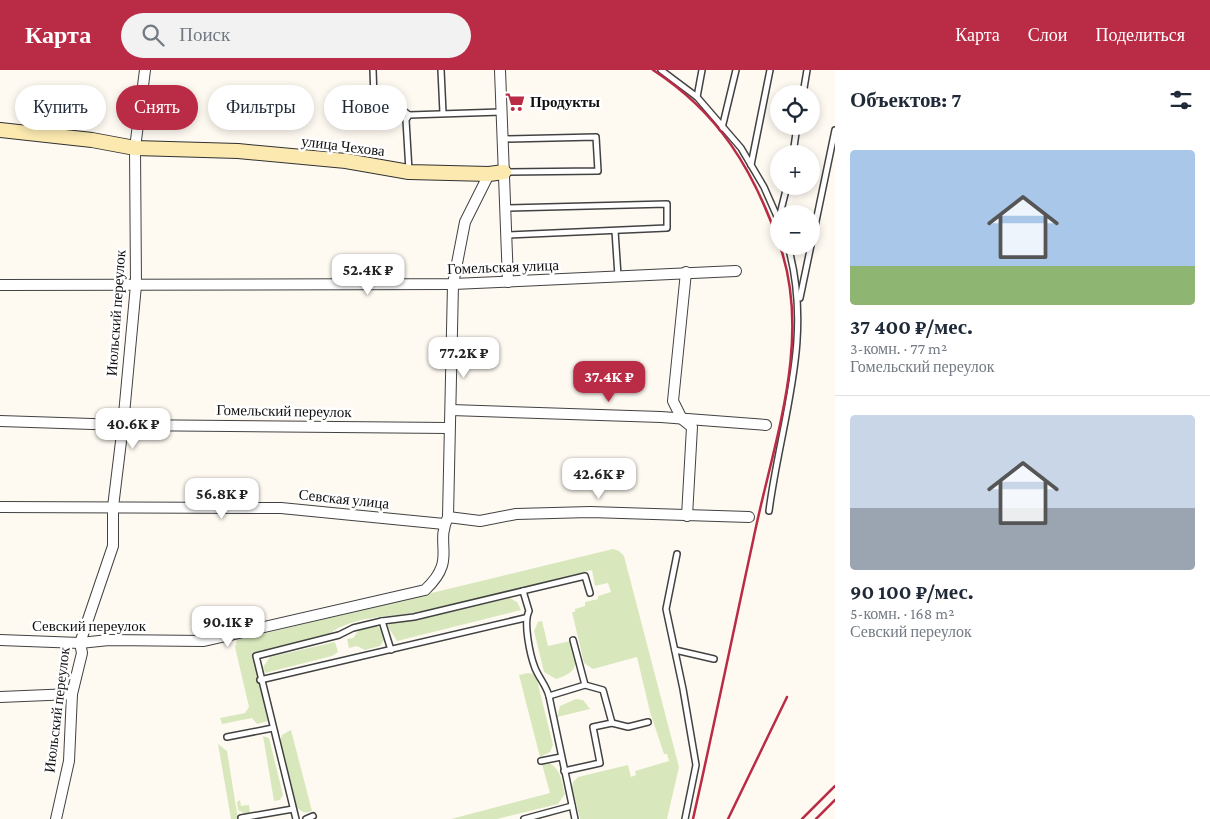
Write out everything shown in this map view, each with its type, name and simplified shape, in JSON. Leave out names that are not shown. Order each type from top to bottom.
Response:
[{"type":"street","name":"Июльский переулок","points":[[56,819],[69,761],[72,694],[82,653],[80,643],[113,546],[113,507],[136,285],[135,148],[145,70]]},
{"type":"street","points":[[500,70],[508,282]]},
{"type":"street","name":"улица Чехова","points":[[0,130],[92,140],[135,148],[238,151],[336,160],[409,172],[490,174],[504,172]]},
{"type":"street","points":[[446,520],[448,428],[451,410],[453,284],[465,222],[490,174]]},
{"type":"street","name":"Гомельская улица","points":[[0,285],[453,284],[736,271]]},
{"type":"street","points":[[661,417],[673,401],[686,272]]},
{"type":"street","points":[[673,401],[682,419],[692,427],[687,516]]},
{"type":"street","points":[[451,410],[661,417],[766,425]]},
{"type":"street","name":"Гомельский переулок","points":[[0,421],[123,425],[448,428]]},
{"type":"street","name":"Севская улица","points":[[0,507],[281,508],[480,521],[516,514],[590,512],[749,517]]},
{"type":"street","name":"Севский переулок","points":[[0,640],[80,643],[109,640],[204,641],[425,590],[437,578],[444,561],[446,520]]},
{"type":"street","points":[[0,697],[72,694]]},
{"type":"lane","points":[[373,70],[374,98],[388,98],[409,115],[502,112]]},
{"type":"lane","points":[[441,70],[443,113]]},
{"type":"lane","points":[[661,70],[697,97],[741,148],[772,205]]},
{"type":"lane","points":[[697,97],[702,70]]},
{"type":"lane","points":[[722,128],[736,70]]},
{"type":"lane","points":[[751,165],[770,70]]},
{"type":"lane","points":[[804,85],[807,70]]},
{"type":"lane","points":[[409,115],[406,120],[409,172]]},
{"type":"lane","points":[[769,511],[774,472],[796,362],[799,304],[835,130]]},
{"type":"lane","points":[[502,139],[596,137],[598,171],[504,172]]},
{"type":"lane","points":[[505,208],[667,204],[667,228],[506,235]]},
{"type":"lane","points":[[615,231],[618,276]]},
{"type":"lane","points":[[790,255],[799,304]]},
{"type":"lane","points":[[677,554],[666,609],[696,765],[685,819]]},
{"type":"lane","points":[[296,819],[260,680],[256,656],[339,635],[353,628],[382,621],[414,617],[586,576],[590,593]]},
{"type":"lane","points":[[523,591],[529,610],[525,618],[535,669],[546,684],[575,819]]},
{"type":"lane","points":[[260,680],[525,618]]},
{"type":"lane","points":[[382,621],[391,650]]},
{"type":"lane","points":[[574,640],[585,686]]},
{"type":"lane","points":[[674,650],[714,659]]},
{"type":"lane","points":[[549,696],[585,686],[603,690],[612,723]]},
{"type":"lane","points":[[564,771],[600,762],[592,727],[612,723],[628,727],[648,722]]},
{"type":"lane","points":[[227,736],[273,728]]},
{"type":"lane","points":[[541,761],[561,757]]},
{"type":"lane","points":[[524,819],[572,806]]},
{"type":"lane","points":[[241,818],[293,809]]},
{"type":"lane","points":[[306,819],[313,816]]},
{"type":"green space","points":[[613,549],[619,551],[624,556],[679,767],[667,819],[580,819],[572,787],[573,782],[578,777],[628,765],[631,777],[636,775],[635,771],[669,761],[667,754],[664,754],[650,712],[637,657],[593,669],[584,663],[572,612],[585,606],[585,602],[598,599],[598,596],[611,592],[608,583],[595,586],[592,570],[439,607],[406,614],[360,620],[329,634],[252,653],[268,721],[257,724],[252,718],[222,724],[220,718],[245,713],[249,707],[235,647],[237,640]]},
{"type":"green space","points":[[510,598],[517,602],[521,610],[397,641],[388,627],[389,624],[416,620]]},
{"type":"green space","points":[[542,621],[548,646],[570,641],[574,655],[575,665],[570,673],[556,679],[544,672],[534,631],[538,622]]},
{"type":"green space","points":[[375,625],[381,629],[384,640],[380,646],[365,650],[357,646],[349,648],[347,639],[353,638],[359,630]]},
{"type":"green space","points":[[335,642],[338,652],[332,656],[265,673],[263,667],[270,657]]},
{"type":"green space","points":[[533,674],[537,680],[553,745],[550,752],[540,757],[519,675]]},
{"type":"green space","points":[[576,699],[583,700],[590,709],[557,717],[560,706]]},
{"type":"green space","points":[[291,730],[312,811],[310,812],[303,812],[296,806],[280,742],[282,735]]},
{"type":"green space","points":[[263,736],[269,738],[283,795],[280,800],[274,801]]},
{"type":"green space","points":[[218,744],[227,751],[238,819],[231,819]]},
{"type":"green space","points":[[549,763],[559,772],[562,780],[565,794],[558,804],[497,819],[451,819],[550,793],[542,764]]},
{"type":"green space","points":[[240,800],[241,806],[249,805],[250,813],[246,814],[238,810],[237,802]]},
{"type":"railway","points":[[653,70],[697,105],[715,124],[745,167],[770,219]]},
{"type":"railway","points":[[693,819],[786,394],[791,356],[792,319],[789,282],[782,255]]},
{"type":"railway","points":[[728,819],[787,697]]},
{"type":"railway","points":[[802,819],[835,786]]},
{"type":"railway","points":[[816,819],[835,800]]},
{"type":"place","name":"Продукты","points":[[515,102]]}]
